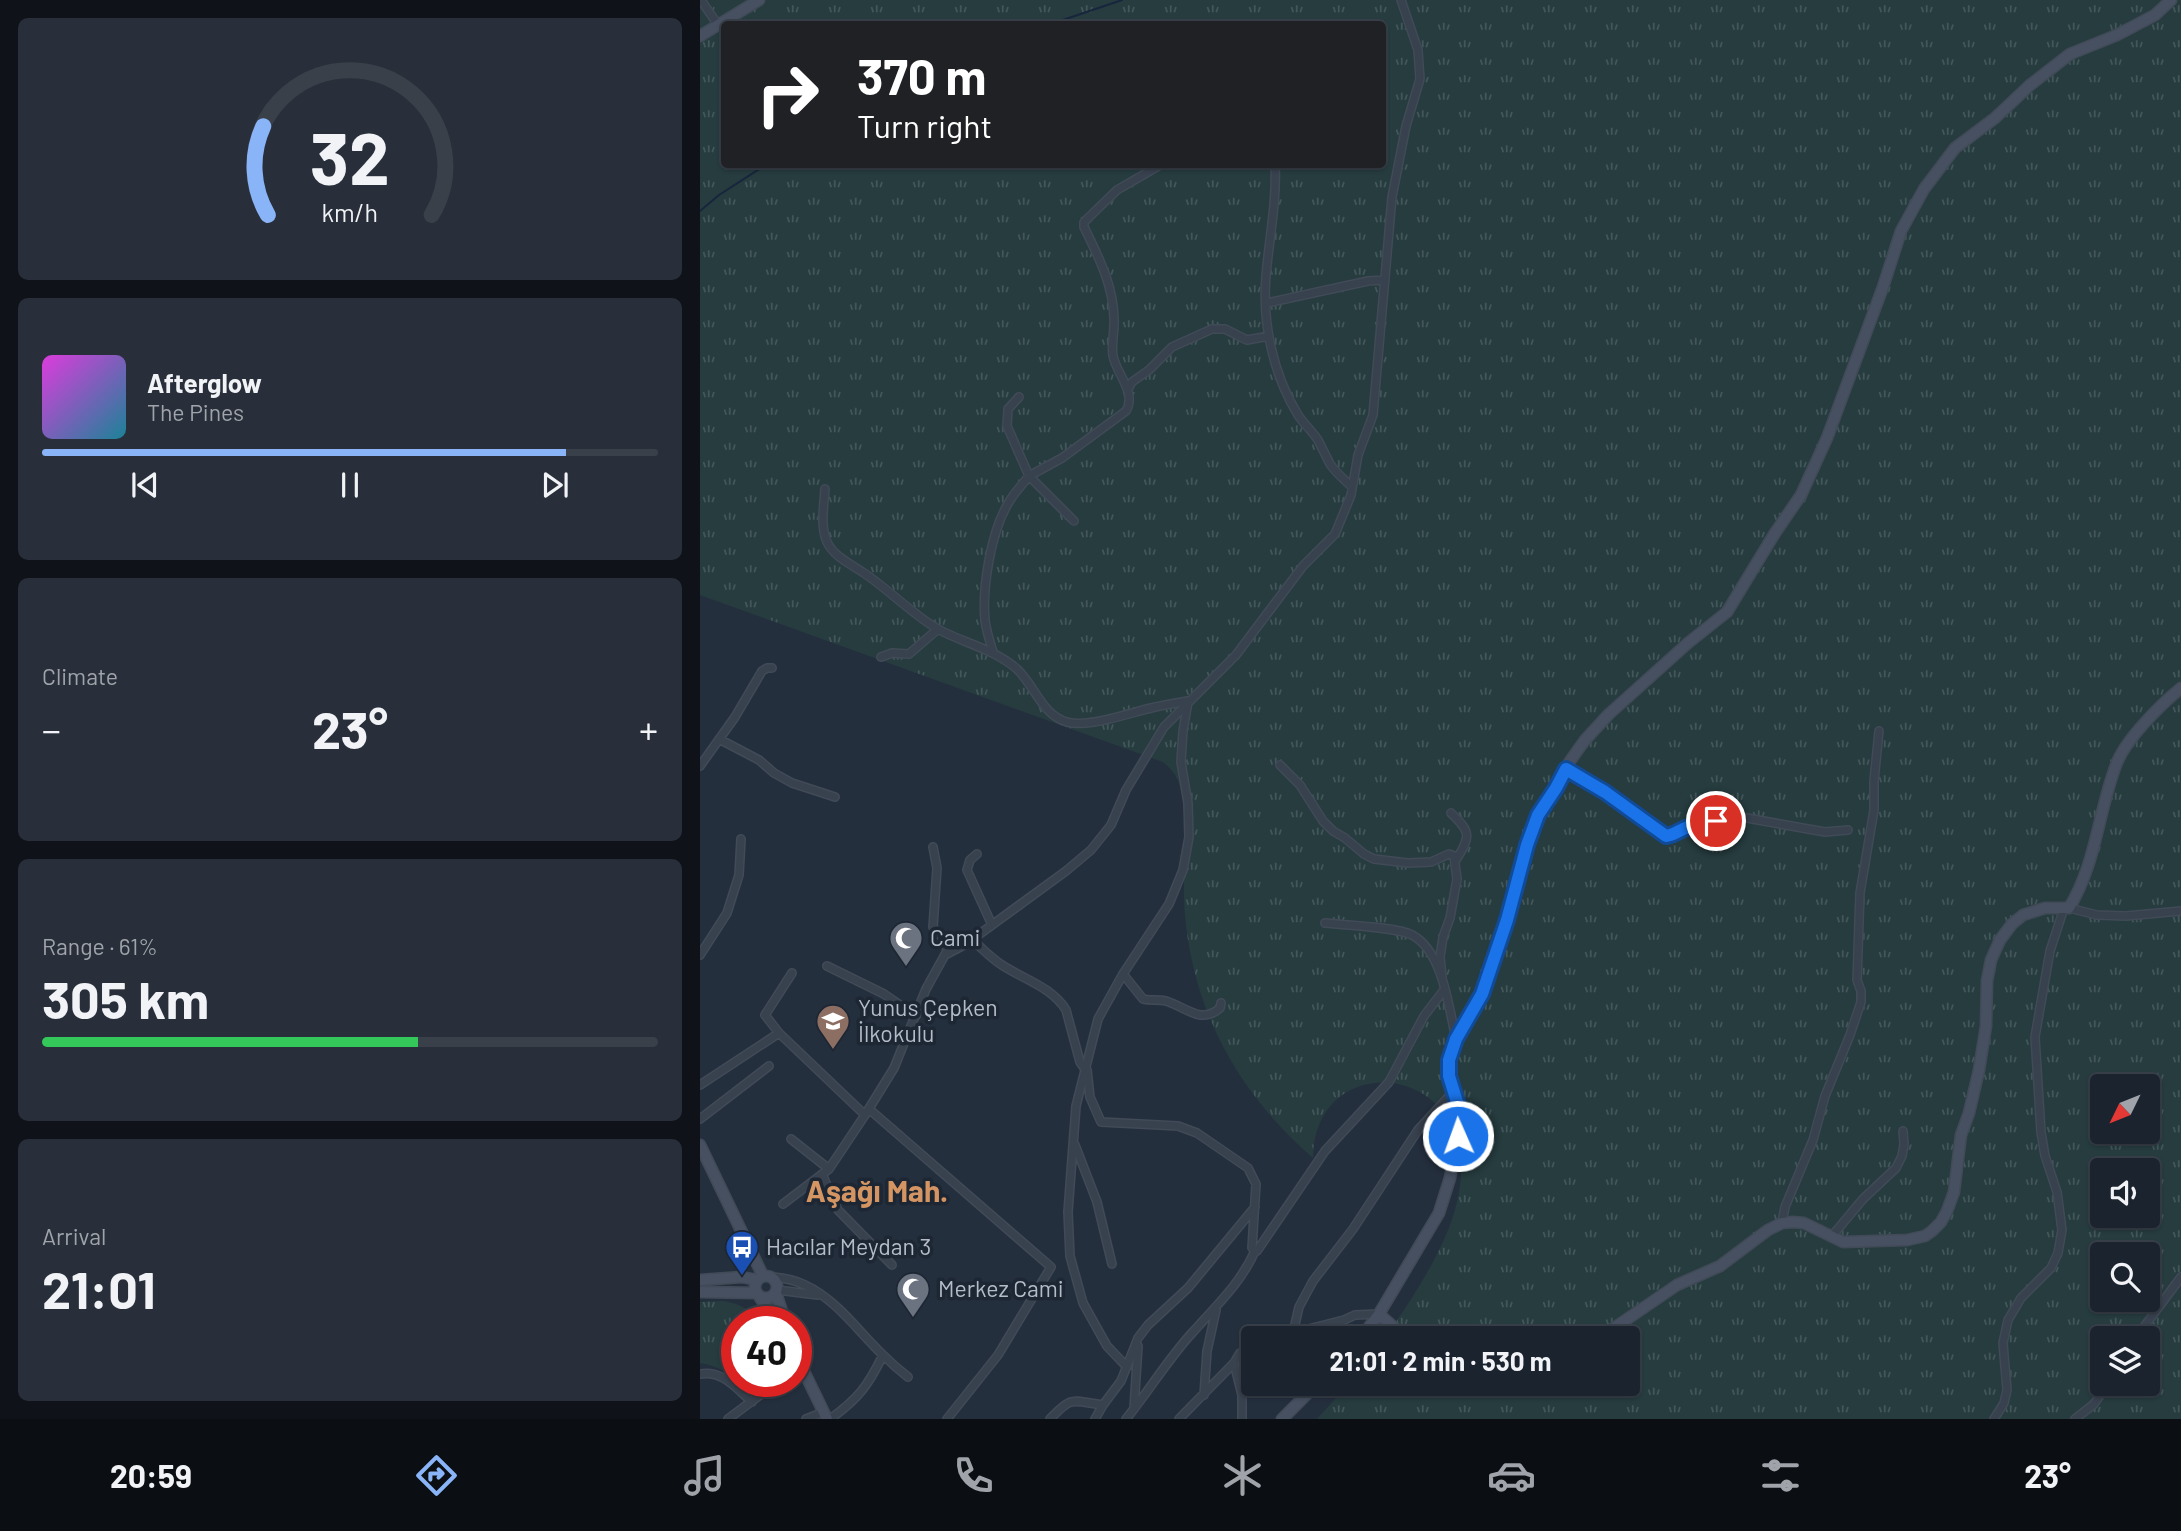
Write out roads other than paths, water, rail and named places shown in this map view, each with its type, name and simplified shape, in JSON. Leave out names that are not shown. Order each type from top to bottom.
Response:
[{"type":"street","points":[[701,0],[718,25]]},
{"type":"street","points":[[725,21],[760,0]]},
{"type":"street","points":[[783,1204],[829,1169],[867,1112],[894,1068],[926,989],[946,955],[992,925],[1091,850],[1111,825],[1126,790],[1164,727],[1236,654],[1304,566],[1335,534],[1373,415],[1392,197],[1406,125],[1420,79],[1418,50],[1401,0]]},
{"type":"street","points":[[1370,1326],[1439,1213],[1450,1178],[1461,1115],[1449,1076],[1449,1060],[1456,1039],[1482,994],[1538,815],[1585,740],[1609,714],[1727,612],[1801,495],[1826,438],[1883,287],[1901,231],[1924,189],[1955,148],[2070,54],[2117,35],[2155,15],[2171,0]]},
{"type":"street","points":[[700,36],[721,23]]},
{"type":"street","points":[[993,652],[985,620],[986,585],[998,527],[1008,503],[1029,476],[1062,458],[1126,411],[1129,405],[1128,389],[1115,365],[1112,352],[1113,300],[1107,276],[1083,222],[1117,190],[1155,168]]},
{"type":"street","points":[[1275,168],[1273,225],[1266,278],[1269,337],[1283,387],[1332,467],[1352,487]]},
{"type":"street","points":[[1267,303],[1368,281],[1385,280]]},
{"type":"street","points":[[1128,389],[1132,382],[1172,348],[1212,330],[1225,329],[1247,340],[1269,337]]},
{"type":"street","points":[[1019,397],[1009,409],[1007,426],[1029,476],[1074,521]]},
{"type":"street","points":[[825,489],[823,514],[826,540],[832,550],[938,629],[993,652],[1017,670],[1051,715],[1069,723],[1087,722],[1189,701]]},
{"type":"street","points":[[881,657],[892,653],[909,654],[938,629]]},
{"type":"street","points":[[700,766],[735,717],[762,671],[772,668]]},
{"type":"street","points":[[1994,1419],[2004,1404],[2007,1390],[2003,1343],[2008,1320],[2021,1298],[2050,1268],[2058,1253],[2062,1230],[2057,1192],[2045,1156],[2041,1132],[2035,1037],[2050,951],[2067,908],[2081,889],[2116,765],[2129,741],[2181,688]]},
{"type":"street","points":[[1127,1367],[1107,1346],[1083,1303],[1070,1256],[1068,1212],[1076,1106],[1098,1019],[1123,974],[1169,904],[1183,870],[1189,837],[1188,803],[1181,762],[1189,701]]},
{"type":"street","points":[[1782,1223],[1785,1207],[1813,1140],[1825,1096],[1861,1002],[1857,980],[1860,892],[1874,810],[1875,750],[1879,731]]},
{"type":"street","points":[[719,740],[759,760],[792,783],[835,797]]},
{"type":"street","points":[[1280,765],[1300,785],[1323,821],[1374,859],[1408,863],[1431,862],[1451,854],[1456,860]]},
{"type":"street","points":[[1566,769],[1605,792],[1666,836],[1690,827],[1708,826],[1720,818],[1730,816],[1825,832],[1849,830]]},
{"type":"street","points":[[1441,977],[1443,937],[1455,898],[1456,860],[1464,847],[1467,832],[1451,813]]},
{"type":"street","points":[[700,955],[727,913],[739,875],[741,839]]},
{"type":"street","points":[[933,847],[937,868],[933,927],[945,942],[946,955]]},
{"type":"street","points":[[977,854],[970,860],[967,870],[992,925]]},
{"type":"street","points":[[1617,1326],[1677,1285],[1720,1266],[1782,1223],[1804,1223],[1843,1242],[1908,1240],[1925,1236],[1941,1222],[1954,1192],[1961,1135],[1979,1070],[1986,1026],[1987,981],[2000,940],[2012,924],[2023,915],[2045,908],[2067,908],[2098,915],[2126,916],[2181,911]]},
{"type":"street","points":[[1325,923],[1411,934],[1418,939],[1435,961],[1456,1039]]},
{"type":"street","points":[[972,939],[1002,966],[1054,995],[1062,1003],[1080,1062],[1086,1068],[1090,1097],[1101,1122],[1178,1126],[1197,1133],[1248,1168],[1256,1184],[1252,1248],[1255,1251]]},
{"type":"street","points":[[828,966],[884,994],[916,1016]]},
{"type":"street","points":[[793,973],[765,1015],[779,1033],[867,1112],[1051,1268],[998,1356],[947,1419]]},
{"type":"street","points":[[1123,974],[1143,999],[1165,1001],[1198,1016],[1213,1014],[1220,1009],[1221,1003]]},
{"type":"street","points":[[1125,1419],[1249,1265],[1255,1251],[1259,1250],[1325,1151],[1389,1082],[1424,1016],[1444,990]]},
{"type":"street","points":[[700,1085],[779,1033]]},
{"type":"street","points":[[700,1119],[769,1066]]},
{"type":"street","points":[[1294,1326],[1299,1307],[1313,1281],[1353,1229],[1418,1130],[1453,1092]]},
{"type":"street","points":[[1832,1236],[1863,1199],[1896,1168],[1905,1144],[1903,1131]]},
{"type":"street","points":[[791,1139],[829,1169]]},
{"type":"street","points":[[1074,1143],[1097,1202],[1112,1264]]},
{"type":"street","points":[[700,1145],[764,1278],[777,1283],[776,1292],[780,1306]]},
{"type":"street","points":[[822,1174],[838,1210],[892,1265]]},
{"type":"street","points":[[1095,1419],[1121,1381],[1138,1338],[1188,1287],[1255,1207]]},
{"type":"street","points":[[700,1280],[742,1277],[790,1279],[807,1285],[843,1312],[908,1377]]},
{"type":"street","points":[[764,1278],[755,1286],[765,1306]]},
{"type":"street","points":[[2145,1326],[2181,1278]]},
{"type":"street","points":[[700,1292],[770,1298],[776,1292],[821,1295]]},
{"type":"street","points":[[1204,1395],[1207,1352],[1216,1309]]},
{"type":"street","points":[[1324,1326],[1355,1315],[1379,1314],[1392,1326]]},
{"type":"street","points":[[1134,1409],[1138,1338]]},
{"type":"street","points":[[1179,1419],[1234,1363],[1240,1353]]},
{"type":"street","points":[[806,1419],[827,1417],[852,1404],[870,1381],[883,1354]]},
{"type":"street","points":[[1234,1363],[1241,1391]]},
{"type":"street","points":[[700,1374],[724,1377],[751,1402]]},
{"type":"street","points":[[812,1387],[827,1417]]},
{"type":"street","points":[[1242,1396],[1242,1419]]},
{"type":"street","points":[[1282,1419],[1305,1396]]},
{"type":"street","points":[[2075,1419],[2100,1396]]},
{"type":"street","points":[[728,1419],[758,1397]]},
{"type":"street","points":[[1050,1419],[1070,1401],[1103,1405]]},
{"type":"waterway","points":[[1060,21],[1122,0]]},
{"type":"waterway","points":[[700,211],[761,168]]},
{"type":"place","name":"Cami","points":[[906,968]]},
{"type":"place","name":"Yunus Çepken İlkokulu","points":[[833,1051]]},
{"type":"place","name":"Hacılar Meydan 3","points":[[742,1277]]},
{"type":"place","name":"Merkez Cami","points":[[913,1319]]},
{"type":"district","name":"Aşağı Mah.","points":[[877,1192]]}]
